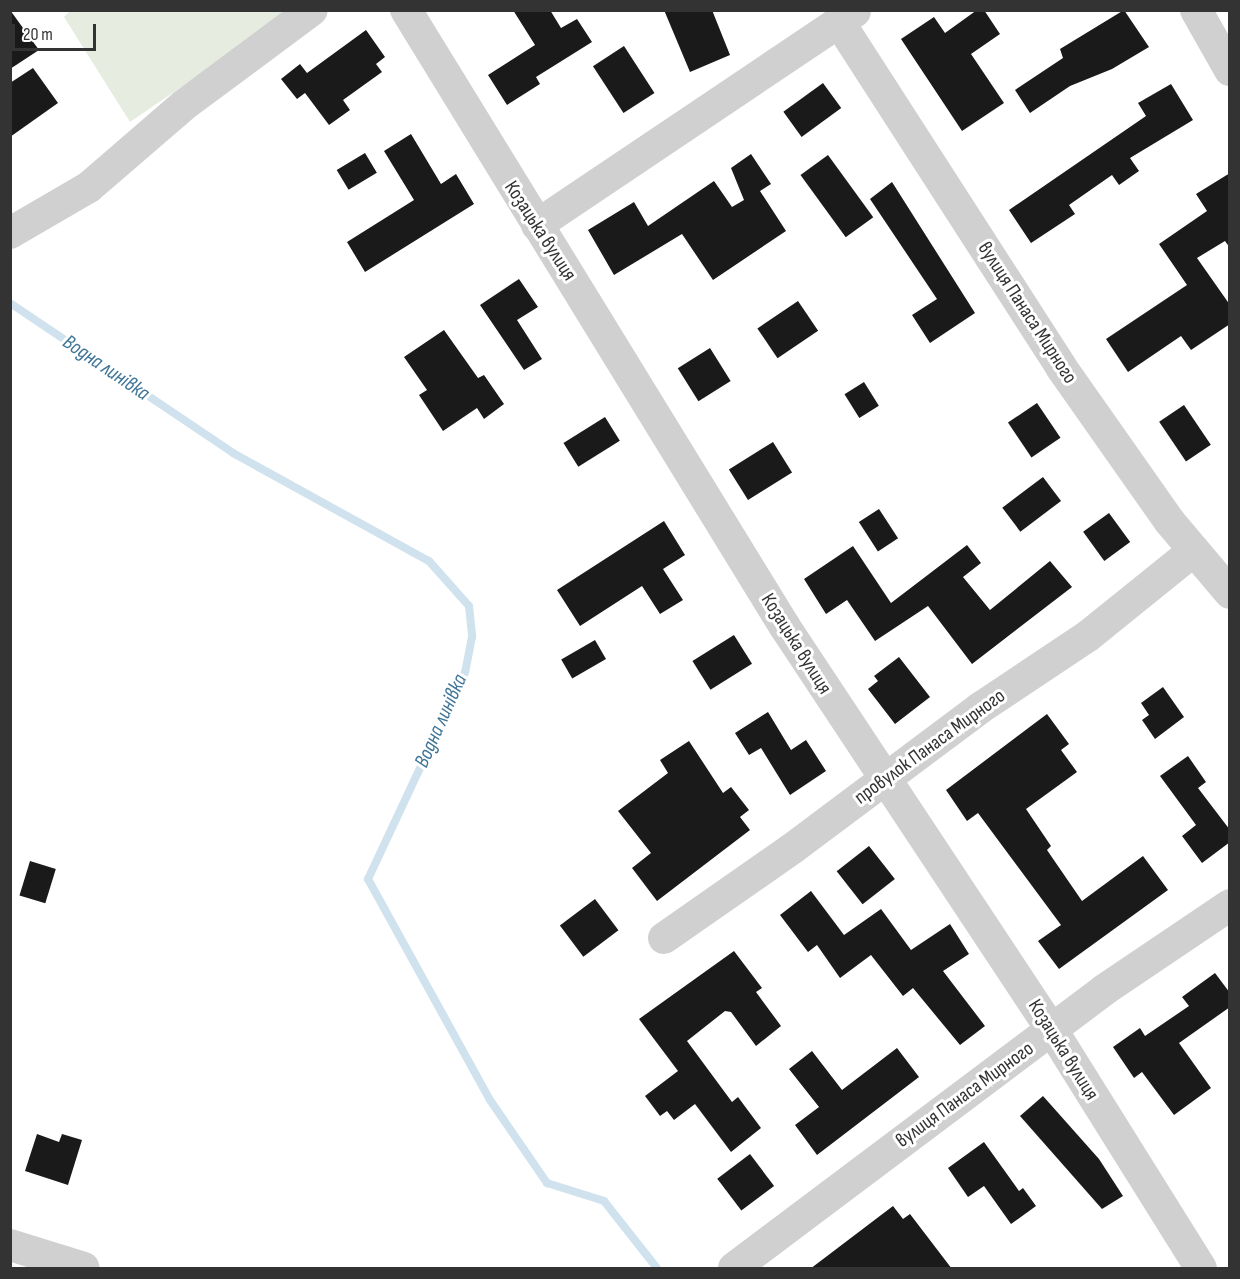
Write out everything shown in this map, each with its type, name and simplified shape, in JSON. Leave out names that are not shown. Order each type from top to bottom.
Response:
[{"type":"street","points":[[10,233],[74,198],[141,141],[312,10]]},
{"type":"street","name":"Козацька вулиця","points":[[406,10],[537,225],[884,779],[1052,1030],[1201,1269]]},
{"type":"street","points":[[1196,10],[1230,70]]},
{"type":"street","points":[[537,225],[848,16]]},
{"type":"street","name":"вулиця Панаса Мирного","points":[[848,16],[1061,367],[1192,552],[1230,593]]},
{"type":"street","name":"провулок Панаса Мирного","points":[[664,938],[884,779],[1088,636],[1192,552]]},
{"type":"street","name":"вулиця Панаса Мирного","points":[[734,1269],[1052,1030],[1230,905]]},
{"type":"street","points":[[10,1245],[41,1262],[84,1269]]},
{"type":"shaded area","points":[[71,10],[293,11],[130,122],[64,17]]},
{"type":"building","points":[[10,10],[39,50],[10,69]]},
{"type":"building","points":[[513,10],[550,10],[561,28],[577,19],[592,42],[536,77],[540,84],[507,105],[488,75],[535,45]]},
{"type":"building","points":[[664,10],[712,10],[730,55],[690,72]]},
{"type":"building","points":[[977,10],[984,10],[1000,34],[971,54],[1004,103],[962,131],[901,39],[934,17],[945,33]]},
{"type":"building","points":[[1124,10],[1149,47],[1112,69],[1070,86],[1030,113],[1015,90],[1063,58],[1060,49]]},
{"type":"building","points":[[366,30],[385,57],[376,64],[382,72],[343,100],[350,110],[329,125],[305,93],[297,99],[281,79],[300,64],[307,73]]},
{"type":"building","points":[[624,46],[654,93],[623,113],[593,66]]},
{"type":"building","points":[[33,68],[58,103],[10,137],[10,83]]},
{"type":"building","points":[[823,83],[841,108],[802,137],[783,112]]},
{"type":"building","points":[[1171,84],[1193,120],[1130,158],[1139,171],[1119,185],[1112,175],[1069,205],[1075,214],[1031,243],[1009,210],[1146,116],[1138,103]]},
{"type":"building","points":[[411,134],[441,184],[456,174],[474,204],[365,272],[347,242],[414,200],[384,151]]},
{"type":"building","points":[[365,153],[377,173],[349,190],[337,170]]},
{"type":"building","points":[[751,154],[771,184],[760,191],[786,231],[713,280],[682,234],[614,275],[588,230],[634,202],[648,226],[714,181],[732,207],[744,200],[731,168]]},
{"type":"building","points":[[828,155],[873,217],[846,237],[800,175]]},
{"type":"building","points":[[1230,173],[1230,248],[1225,241],[1197,258],[1230,305],[1230,324],[1191,350],[1181,336],[1128,372],[1106,339],[1187,285],[1159,244],[1207,211],[1196,194]]},
{"type":"building","points":[[892,182],[975,313],[930,343],[912,315],[937,299],[870,199]]},
{"type":"building","points":[[519,279],[538,307],[517,320],[542,359],[524,370],[480,305]]},
{"type":"building","points":[[798,301],[818,331],[778,358],[757,328]]},
{"type":"building","points":[[444,330],[478,378],[484,375],[504,404],[484,419],[477,408],[443,431],[419,395],[427,390],[404,357]]},
{"type":"building","points":[[710,348],[731,381],[698,401],[678,368]]},
{"type":"building","points":[[864,382],[879,406],[859,418],[844,394]]},
{"type":"building","points":[[1037,403],[1060,438],[1031,457],[1008,423]]},
{"type":"building","points":[[1184,405],[1211,445],[1186,462],[1159,422]]},
{"type":"building","points":[[605,417],[620,441],[578,467],[563,443]]},
{"type":"building","points":[[773,442],[792,473],[748,500],[729,470]]},
{"type":"building","points":[[1043,477],[1061,501],[1020,532],[1002,508]]},
{"type":"building","points":[[879,509],[898,538],[878,551],[859,522]]},
{"type":"building","points":[[1109,513],[1130,542],[1104,561],[1083,532]]},
{"type":"building","points":[[664,521],[685,555],[663,569],[683,600],[660,614],[642,586],[580,626],[557,590]]},
{"type":"building","points":[[967,545],[981,563],[963,577],[990,610],[1050,561],[1072,587],[972,664],[928,606],[875,641],[847,600],[826,614],[804,579],[853,546],[891,603]]},
{"type":"building","points":[[734,635],[752,664],[710,690],[692,661]]},
{"type":"building","points":[[595,640],[606,659],[572,679],[561,660]]},
{"type":"building","points":[[899,657],[930,697],[895,724],[868,689],[878,681],[874,676]]},
{"type":"building","points":[[1163,687],[1184,717],[1155,739],[1142,720],[1149,715],[1141,703]]},
{"type":"building","points":[[768,712],[791,750],[806,740],[826,771],[790,795],[761,748],[749,755],[735,733]]},
{"type":"building","points":[[1047,714],[1069,744],[1061,750],[1077,772],[1026,809],[1051,846],[1047,850],[1082,901],[1143,856],[1168,890],[1059,969],[1038,941],[1061,925],[978,813],[967,821],[946,790]]},
{"type":"building","points":[[689,741],[723,793],[731,787],[749,810],[740,817],[750,830],[657,901],[632,868],[651,853],[618,811],[668,773],[660,760]]},
{"type":"building","points":[[1188,756],[1206,782],[1198,788],[1230,830],[1230,842],[1202,863],[1182,836],[1196,825],[1160,776]]},
{"type":"building","points":[[869,846],[895,879],[863,904],[837,871]]},
{"type":"building","points":[[30,861],[56,869],[45,903],[19,895]]},
{"type":"building","points":[[811,891],[844,935],[881,909],[911,950],[950,924],[969,954],[943,971],[985,1026],[960,1045],[913,988],[903,996],[871,955],[840,978],[817,945],[808,952],[780,915]]},
{"type":"building","points":[[595,899],[618,930],[583,957],[560,925]]},
{"type":"building","points":[[734,951],[762,988],[756,992],[781,1026],[756,1046],[731,1012],[725,1011],[687,1041],[732,1102],[738,1097],[761,1128],[731,1152],[695,1104],[674,1120],[667,1111],[660,1116],[645,1096],[678,1071],[639,1019]]},
{"type":"building","points":[[1215,973],[1230,993],[1230,1007],[1179,1043],[1211,1088],[1174,1115],[1142,1072],[1134,1078],[1113,1047],[1140,1028],[1145,1036],[1189,1006],[1182,997]]},
{"type":"building","points":[[897,1048],[919,1077],[817,1155],[795,1125],[819,1107],[789,1069],[812,1051],[842,1090]]},
{"type":"building","points":[[1043,1096],[1099,1159],[1123,1196],[1102,1209],[1020,1116]]},
{"type":"building","points":[[37,1134],[59,1142],[62,1134],[82,1140],[68,1185],[25,1171]]},
{"type":"building","points":[[984,1142],[1019,1191],[1023,1188],[1036,1206],[1011,1224],[984,1186],[968,1197],[948,1168]]},
{"type":"building","points":[[750,1154],[774,1186],[741,1211],[717,1179]]},
{"type":"building","points":[[893,1206],[903,1219],[910,1214],[952,1269],[810,1269]]},
{"type":"waterway","name":"Водна линівка","points":[[10,303],[233,453],[429,561],[469,606],[472,637],[465,672],[368,879],[490,1100],[547,1183],[604,1201],[657,1268]]}]
